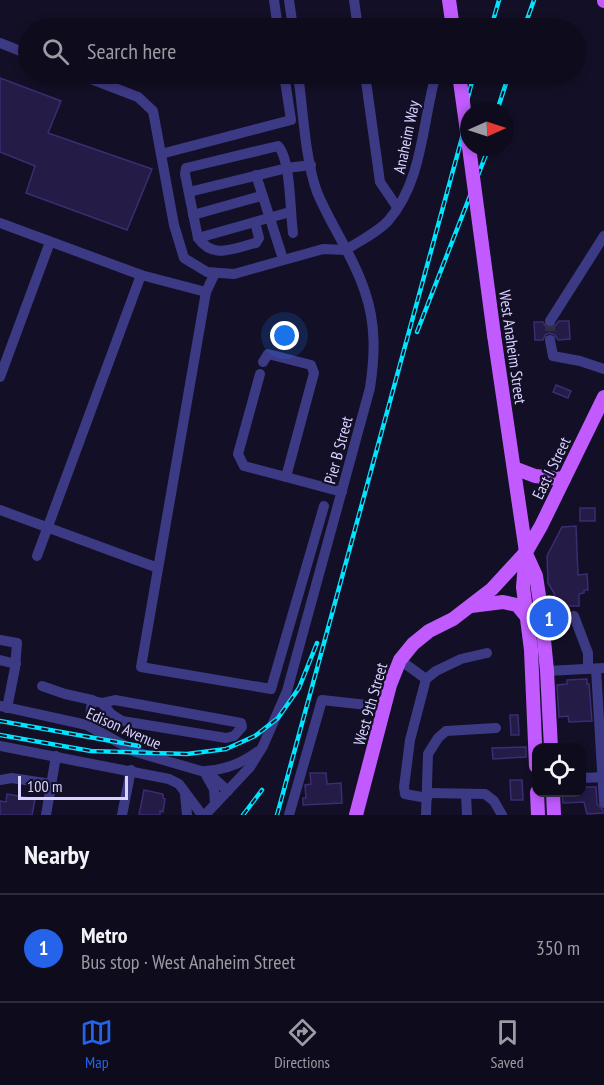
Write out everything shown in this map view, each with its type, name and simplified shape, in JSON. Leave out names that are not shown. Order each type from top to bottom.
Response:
[{"type":"main road","points":[[449,0],[452,18]]},
{"type":"main road","name":"West Anaheim Street","points":[[460,84],[463,102]]},
{"type":"main road","name":"West Anaheim Street","points":[[470,156],[526,552],[523,587],[531,661],[536,743]]},
{"type":"main road","name":"East I Street","points":[[526,552],[604,397]]},
{"type":"main road","points":[[514,468],[535,476],[564,479]]},
{"type":"main road","name":"West Anaheim Street","points":[[526,552],[536,576],[547,672],[551,743]]},
{"type":"main road","name":"West 9th Street","points":[[356,815],[390,685],[400,660],[413,644],[429,631],[453,619],[492,589],[526,552]]},
{"type":"main road","points":[[470,606],[503,602],[517,605],[527,617]]},
{"type":"main road","points":[[537,797],[538,815]]},
{"type":"main road","points":[[553,797],[554,815]]},
{"type":"street","points":[[274,0],[277,18]]},
{"type":"street","points":[[289,0],[291,18]]},
{"type":"street","points":[[354,0],[357,18]]},
{"type":"street","points":[[451,18],[456,0]]},
{"type":"street","points":[[0,43],[18,50]]},
{"type":"street","points":[[104,84],[138,97],[153,111],[174,225],[184,258],[207,272],[234,274],[323,249],[346,250]]},
{"type":"street","points":[[161,154],[291,120],[286,84]]},
{"type":"street","name":"Pier B Street","points":[[203,815],[250,766],[263,746],[287,691],[370,388],[375,354],[373,324],[365,291],[316,190],[299,84]]},
{"type":"street","points":[[365,84],[380,182],[397,207]]},
{"type":"street","name":"Anaheim Way","points":[[346,250],[387,221],[414,177],[434,84]]},
{"type":"street","points":[[255,222],[260,238],[256,243],[211,251],[204,247],[198,238],[193,215],[185,171],[188,167],[278,147],[282,151],[287,168],[293,233]]},
{"type":"street","points":[[189,192],[287,168],[311,165]]},
{"type":"street","points":[[256,176],[283,260]]},
{"type":"street","points":[[193,215],[261,196]]},
{"type":"street","points":[[198,238],[290,212]]},
{"type":"street","points":[[0,223],[141,275],[206,292]]},
{"type":"street","points":[[550,321],[604,236]]},
{"type":"street","points":[[0,377],[50,242]]},
{"type":"street","points":[[214,273],[206,292],[141,667],[271,689],[324,506]]},
{"type":"street","points":[[37,556],[141,275]]},
{"type":"street","points":[[550,340],[553,356],[580,361],[604,369]]},
{"type":"street","points":[[263,362],[268,354],[311,365],[314,373],[286,477]]},
{"type":"street","points":[[260,374],[238,454],[243,466],[342,492]]},
{"type":"street","points":[[0,510],[158,568]]},
{"type":"street","points":[[574,616],[596,669],[602,720],[604,803]]},
{"type":"street","points":[[0,640],[17,643],[16,664],[3,707]]},
{"type":"street","points":[[487,653],[460,659],[436,671],[426,679],[410,740],[404,787],[405,794],[427,796],[485,794],[494,801],[502,815]]},
{"type":"street","points":[[0,660],[16,664]]},
{"type":"street","points":[[400,660],[426,679]]},
{"type":"street","points":[[547,672],[596,669]]},
{"type":"street","points":[[42,686],[98,702],[122,721],[226,738],[234,736],[242,727],[241,723],[115,700],[98,702]]},
{"type":"street","points":[[289,815],[322,700],[386,707]]},
{"type":"street","points":[[89,726],[98,702]]},
{"type":"street","name":"Edison Avenue","points":[[3,707],[89,726],[136,752],[215,777],[228,791]]},
{"type":"street","points":[[170,730],[175,721],[175,711]]},
{"type":"street","points":[[426,815],[428,754],[438,738],[446,731],[496,728]]},
{"type":"street","points":[[0,746],[174,780],[203,815]]},
{"type":"street","points":[[201,771],[225,769],[237,764],[263,746]]},
{"type":"street","points":[[46,815],[56,756]]},
{"type":"street","points":[[122,815],[131,771]]},
{"type":"street","points":[[201,771],[209,778],[214,789],[215,804]]},
{"type":"street","points":[[586,778],[603,777]]},
{"type":"street","points":[[0,780],[12,778],[51,784]]},
{"type":"street","points":[[184,791],[187,815]]},
{"type":"street","points":[[466,794],[467,815]]},
{"type":"building","points":[[0,78],[61,101],[48,133],[152,169],[127,230],[26,193],[35,166],[0,152]]},
{"type":"building","points":[[559,321],[569,321],[570,339],[558,340],[555,335],[549,333],[543,340],[535,340],[534,322],[543,322],[546,327],[550,328]]},
{"type":"building","points":[[556,385],[571,391],[568,398],[553,392]]},
{"type":"building","points":[[580,508],[595,508],[595,521],[580,521]]},
{"type":"building","points":[[576,526],[578,575],[587,574],[588,590],[579,594],[579,606],[569,606],[567,614],[555,614],[554,593],[548,583],[547,556],[562,527]]},
{"type":"building","points":[[587,679],[592,721],[569,722],[568,716],[559,717],[557,685],[567,684],[567,680]]},
{"type":"building","points":[[510,715],[518,715],[519,735],[511,735]]},
{"type":"building","points":[[526,747],[526,757],[493,759],[492,748]]},
{"type":"building","points":[[310,773],[326,773],[327,784],[341,783],[342,803],[303,805],[303,798],[306,798],[305,785],[311,784]]},
{"type":"building","points":[[510,780],[522,780],[523,800],[511,800]]},
{"type":"building","points":[[586,787],[596,787],[597,804],[603,813],[587,814],[584,802],[563,803],[562,797],[586,797]]},
{"type":"building","points":[[144,790],[163,794],[165,799],[163,812],[160,811],[160,815],[139,815]]},
{"type":"building","points":[[7,794],[35,799],[32,815],[0,815],[0,801],[6,802]]},
{"type":"tunnel","points":[[550,321],[550,340]]},
{"type":"railway","points":[[494,18],[499,0]]},
{"type":"railway","points":[[528,18],[534,0]]},
{"type":"railway","points":[[467,102],[471,84]]},
{"type":"railway","points":[[500,102],[506,84]]},
{"type":"railway","points":[[277,815],[460,145]]},
{"type":"railway","points":[[417,332],[485,156]]},
{"type":"railway","points":[[0,735],[91,751],[187,754],[226,749],[255,736],[278,718],[299,688],[317,643]]},
{"type":"railway","points":[[0,721],[139,746]]},
{"type":"railway","points":[[243,815],[262,790]]},
{"type":"place","name":"Metro","points":[[549,618]]}]
